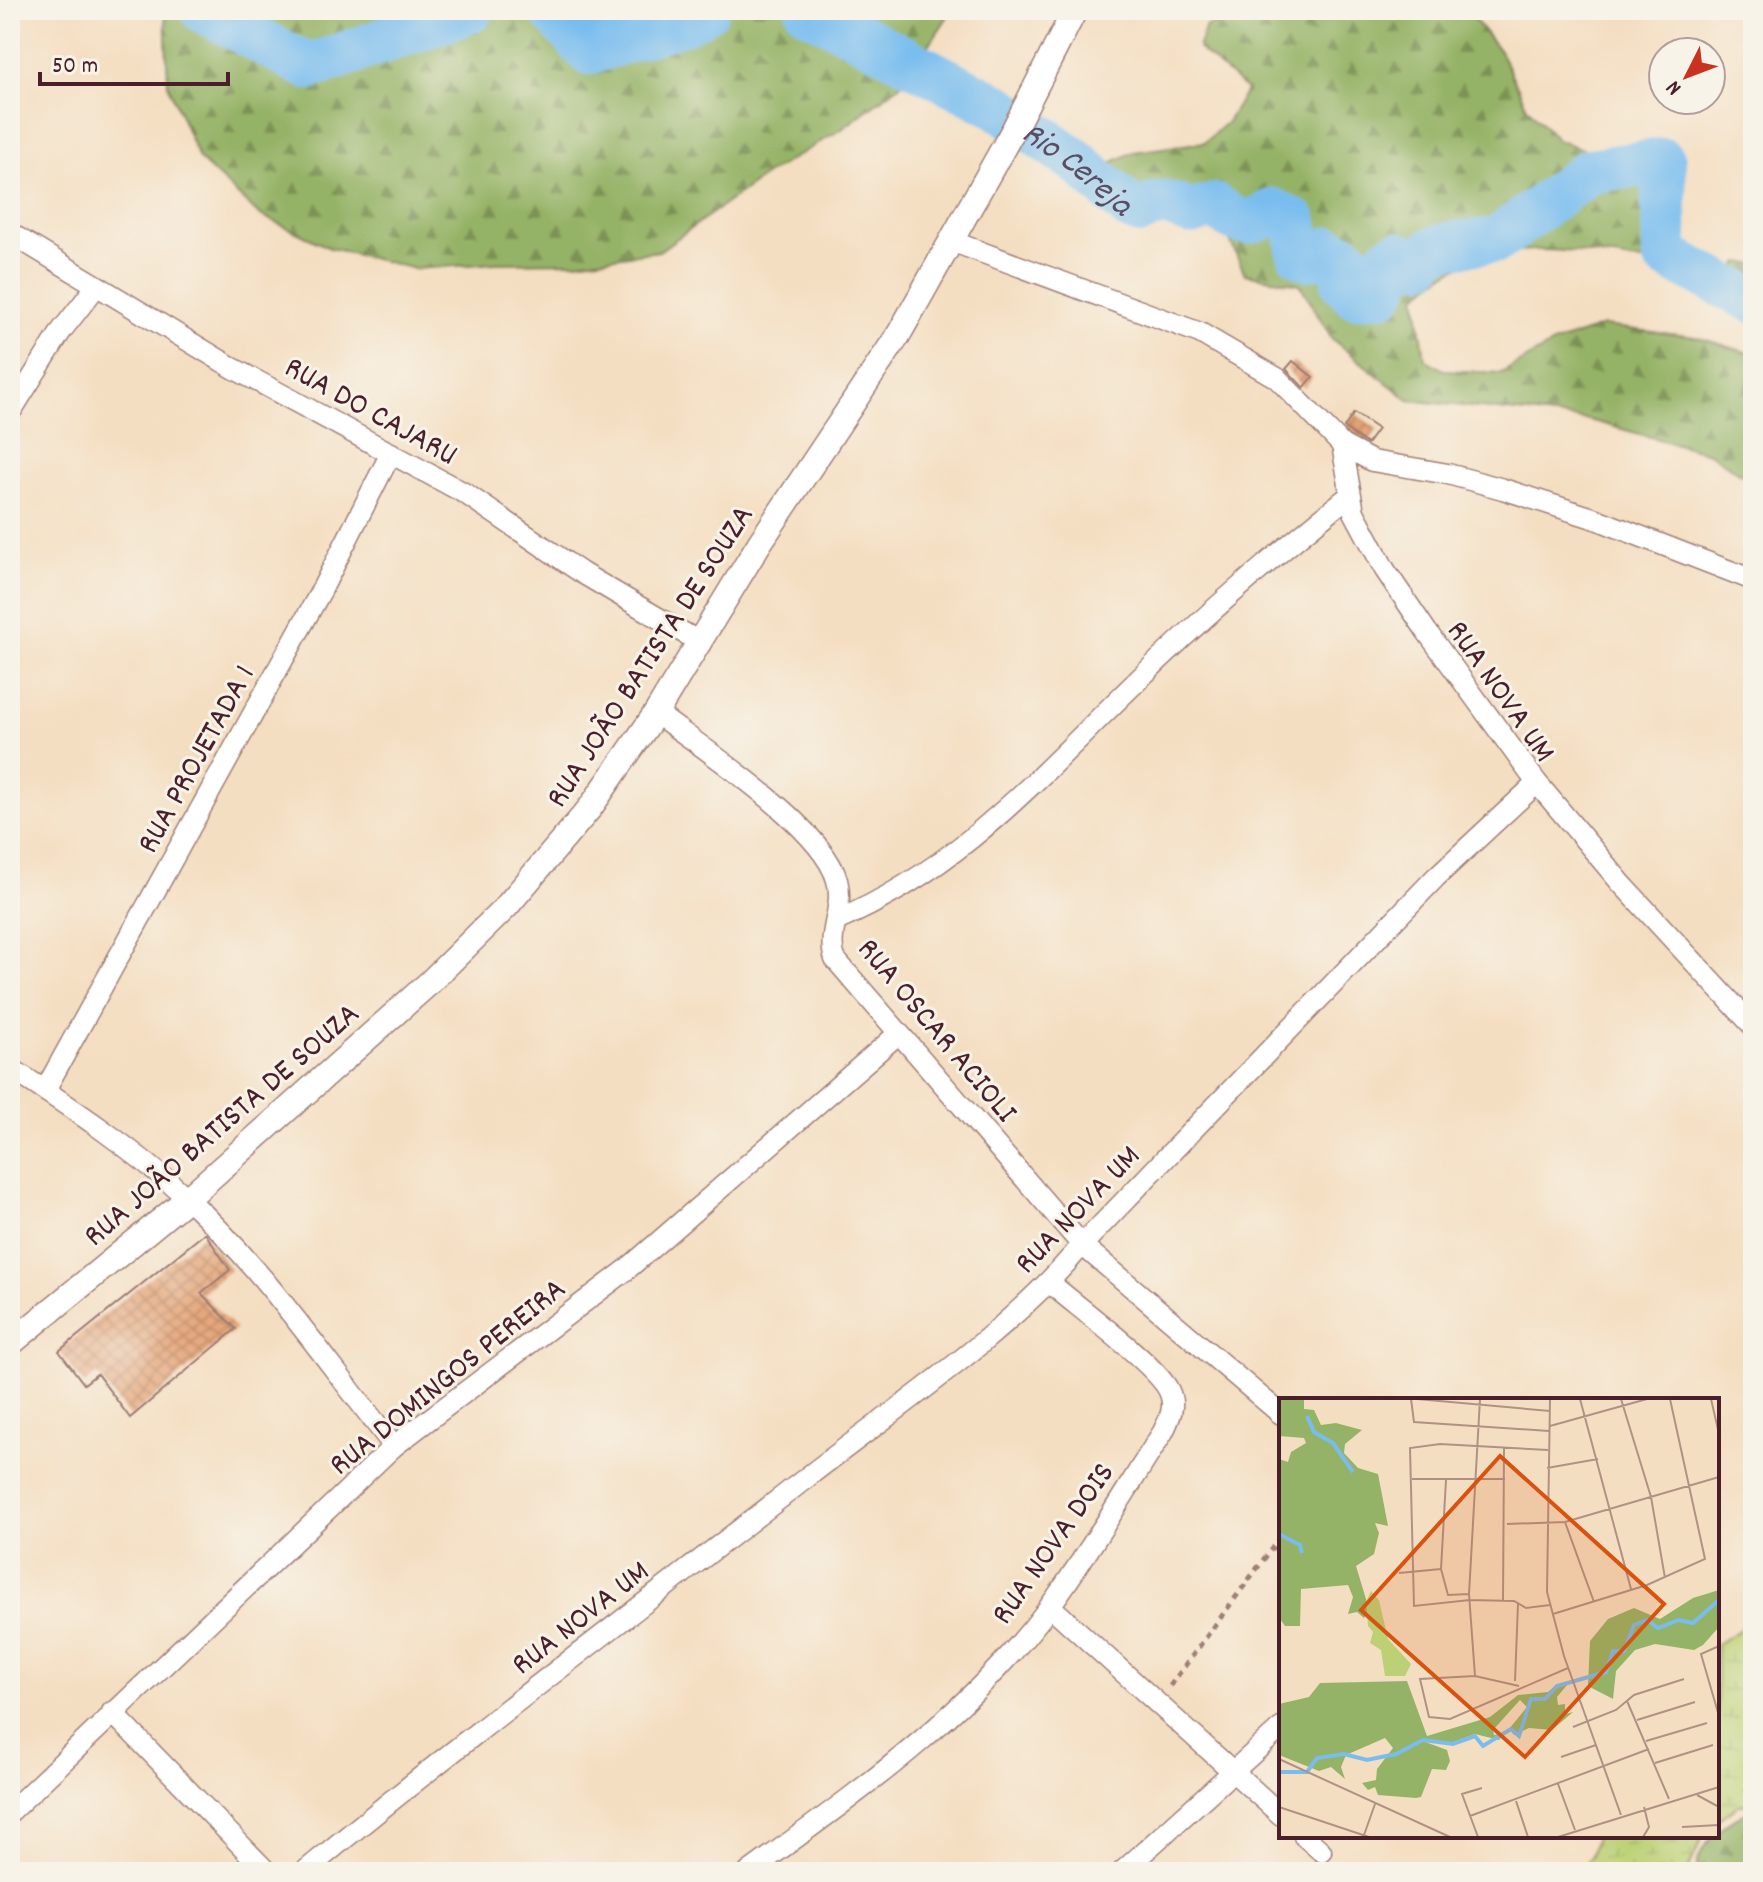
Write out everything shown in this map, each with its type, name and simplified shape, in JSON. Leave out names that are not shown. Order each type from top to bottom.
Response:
[{"type":"street","name":"RUA JOÃO BATISTA DE SOUZA","points":[[10,1344],[187,1199],[428,984],[506,907],[590,808],[656,713],[759,544],[899,334],[1020,118],[1075,10]]},
{"type":"street","name":"RUA DO CAJARU","points":[[10,233],[95,288],[233,368],[466,494],[582,573],[701,643]]},
{"type":"street","points":[[951,241],[1200,333],[1277,378],[1342,445],[1372,461],[1448,474],[1503,489],[1753,580]]},
{"type":"street","points":[[10,413],[62,330],[95,288]]},
{"type":"street","name":"RUA NOVA UM","points":[[304,1872],[415,1780],[959,1360],[1050,1283],[1082,1245],[1436,877],[1537,783],[1398,590],[1364,534],[1349,496],[1342,445]]},
{"type":"street","name":"RUA PROJETADA 1","points":[[45,1090],[321,591],[391,453]]},
{"type":"street","points":[[836,921],[886,900],[1000,817],[1214,608],[1349,496]]},
{"type":"street","name":"RUA OSCAR ACIOLI","points":[[656,713],[756,789],[818,846],[837,880],[839,907],[831,947],[835,959],[1082,1245],[1279,1412]]},
{"type":"street","points":[[1537,783],[1621,883],[1753,1026]]},
{"type":"street","name":"RUA DOMINGOS PEREIRA","points":[[10,1812],[394,1446],[625,1271],[898,1034]]},
{"type":"street","points":[[10,1068],[45,1090],[187,1199],[254,1271],[394,1446]]},
{"type":"street","name":"RUA NOVA DOIS","points":[[749,1872],[926,1737],[969,1697],[1050,1606],[1173,1413],[1169,1390],[1158,1375],[1050,1283]]},
{"type":"street","points":[[1050,1606],[1279,1813]]},
{"type":"street","points":[[112,1712],[267,1872]]},
{"type":"street","points":[[1122,1872],[1279,1730]]},
{"type":"street","points":[[1306,1838],[1321,1851]]},
{"type":"path","points":[[1157,1703],[1279,1539]]},
{"type":"green space","points":[[165,10],[952,10],[906,80],[842,129],[770,172],[659,251],[576,262],[495,263],[415,269],[330,248],[258,214],[199,159],[168,85]]},
{"type":"green space","points":[[1259,10],[1467,10],[1500,51],[1527,107],[1557,140],[1668,179],[1681,198],[1685,235],[1678,267],[1541,250],[1508,252],[1476,259],[1446,274],[1416,296],[1425,359],[1444,370],[1501,373],[1555,343],[1603,326],[1696,337],[1753,354],[1753,482],[1709,453],[1589,420],[1409,400],[1332,339],[1300,284],[1245,274],[1224,227],[1179,214],[1126,219],[1071,168],[1066,150],[1092,149],[1111,163],[1134,152],[1205,142],[1227,122],[1247,90],[1198,48],[1206,26],[1257,18]]},
{"type":"green space","points":[[1740,262],[1753,264],[1753,300],[1730,274]]},
{"type":"green space","points":[[1753,1621],[1753,1805],[1741,1804],[1719,1819],[1719,1643]]},
{"type":"green space","points":[[1753,1809],[1753,1872],[1696,1872],[1708,1842],[1712,1838],[1719,1838],[1719,1831]]},
{"type":"green space","points":[[1596,1838],[1702,1838],[1687,1872],[1579,1872],[1591,1856]]},
{"type":"building","points":[[1293,361],[1313,377],[1304,388],[1286,369]]},
{"type":"building","points":[[1354,413],[1378,429],[1367,444],[1344,428]]},
{"type":"building","points":[[205,1233],[230,1270],[201,1293],[236,1329],[130,1418],[97,1374],[84,1384],[59,1351]]},
{"type":"waterway","name":"Rio Cereja","points":[[203,10],[309,67],[471,10]]},
{"type":"waterway","name":"Rio Cereja","points":[[551,10],[589,52],[686,21],[706,10]]},
{"type":"waterway","name":"Rio Cereja","points":[[808,10],[997,106],[1075,160],[1130,208],[1140,212],[1166,204],[1191,212],[1214,206],[1230,217],[1243,221],[1256,220],[1274,211],[1295,222],[1300,254],[1309,258],[1331,249],[1348,258],[1344,283],[1355,295],[1382,293],[1388,283],[1388,259],[1396,254],[1421,263],[1432,250],[1447,245],[1497,240],[1589,171],[1663,161],[1665,256],[1753,300]]}]
